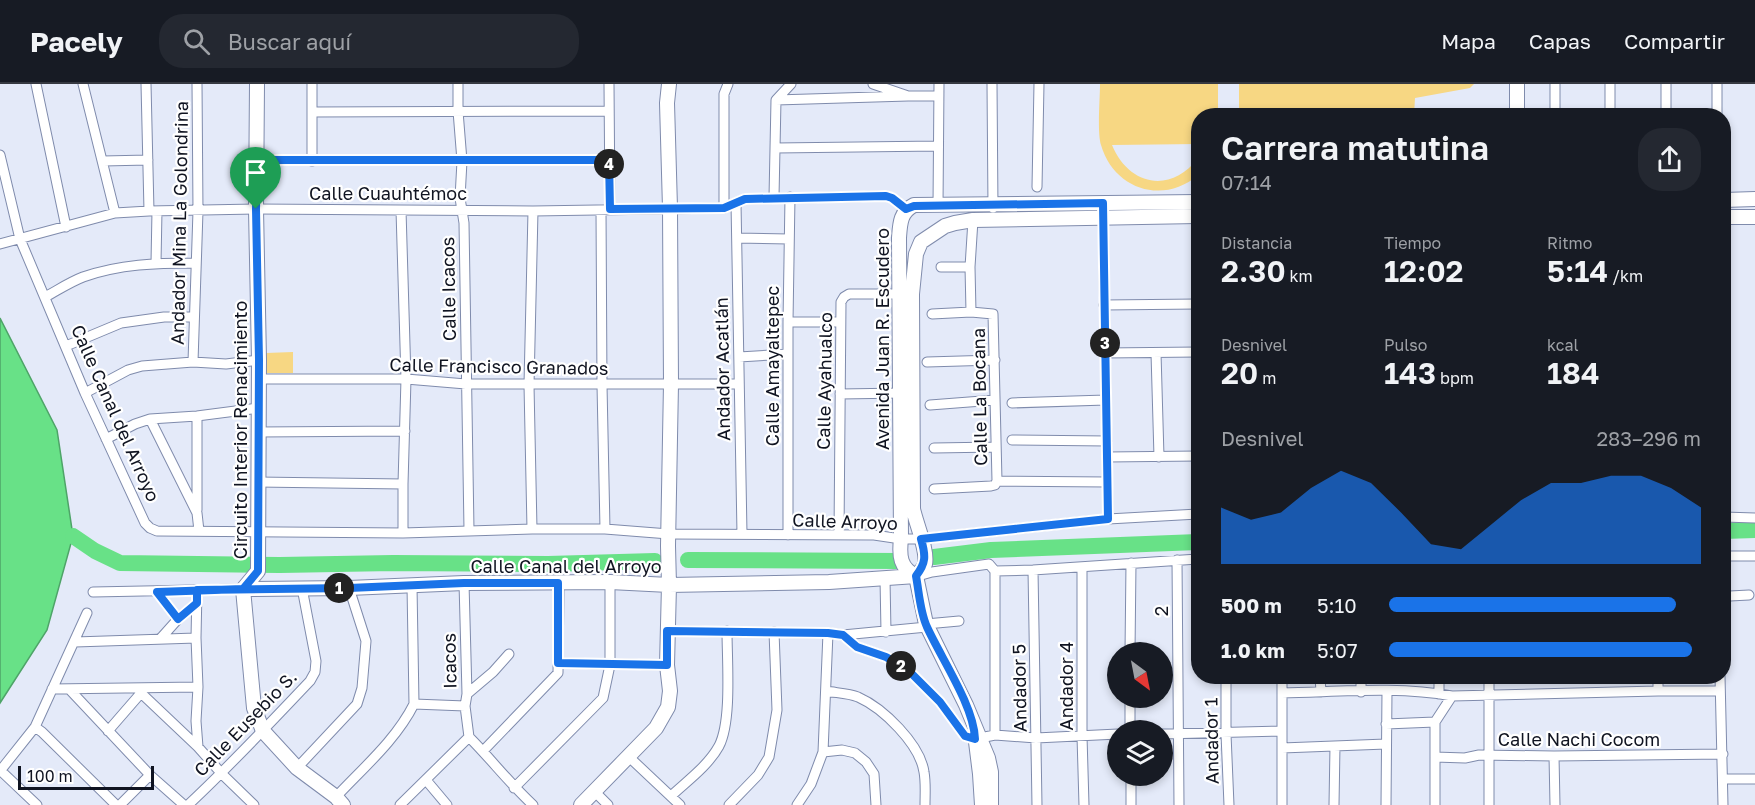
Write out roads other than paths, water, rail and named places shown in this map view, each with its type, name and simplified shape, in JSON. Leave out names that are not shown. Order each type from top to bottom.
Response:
[{"type":"main road","name":"Circuito Interior Renacimiento","points":[[243,589],[258,571],[257,84]]},
{"type":"main road","points":[[581,805],[656,728],[668,707],[670,691],[667,665],[671,384],[667,103],[669,84]]},
{"type":"main road","points":[[1517,84],[1517,108]]},
{"type":"main road","points":[[1731,200],[1755,199]]},
{"type":"main road","name":"Avenida Juan R. Escudero","points":[[905,294],[921,242],[945,226],[974,220],[1103,210],[1158,209],[1191,203]]},
{"type":"main road","name":"Avenida Juan R. Escudero","points":[[916,576],[904,567],[900,552],[906,393],[905,294],[898,270],[901,219],[906,209],[914,206],[993,205],[1103,210]]},
{"type":"main road","name":"Avenida Juan R. Escudero","points":[[1158,209],[1191,215]]},
{"type":"main road","points":[[1731,217],[1755,217]]},
{"type":"main road","points":[[899,238],[921,242]]},
{"type":"main road","points":[[898,270],[914,270]]},
{"type":"main road","name":"Avenida Juan R. Escudero","points":[[906,393],[913,509],[924,549],[925,565],[916,576]]},
{"type":"main road","name":"Avenida Juan R. Escudero","points":[[916,576],[926,626],[966,705],[988,758],[991,772],[991,805]]},
{"type":"main road","name":"Calle Canal del Arroyo","points":[[243,589],[349,588],[464,583],[610,582],[669,585],[885,579],[916,576]]},
{"type":"main road","points":[[243,589],[254,708],[263,731],[297,768],[339,801]]},
{"type":"main road","name":"Avenida Juan R. Escudero","points":[[977,735],[982,805]]},
{"type":"street","points":[[36,84],[66,227]]},
{"type":"street","points":[[83,84],[115,213]]},
{"type":"street","points":[[146,84],[148,160],[156,263]]},
{"type":"street","name":"Andador Mina La Golondrina","points":[[193,362],[198,211],[197,84]]},
{"type":"street","points":[[312,84],[312,161]]},
{"type":"street","name":"Calle Icacos","points":[[458,84],[462,161],[460,198],[464,223],[468,530]]},
{"type":"street","points":[[605,529],[602,385],[609,84]]},
{"type":"street","points":[[728,84],[724,94],[724,208],[745,199],[886,196],[906,209]]},
{"type":"street","points":[[774,197],[776,100],[790,84]]},
{"type":"street","points":[[873,84],[908,96]]},
{"type":"street","points":[[938,206],[939,84]]},
{"type":"street","points":[[992,84],[992,219]]},
{"type":"street","points":[[1037,187],[1039,84]]},
{"type":"street","points":[[1555,84],[1555,108]]},
{"type":"street","points":[[1610,84],[1610,108]]},
{"type":"street","points":[[1666,84],[1666,108]]},
{"type":"street","points":[[1717,84],[1717,108]]},
{"type":"street","points":[[776,100],[939,96]]},
{"type":"street","points":[[313,112],[609,111]]},
{"type":"street","points":[[776,148],[938,146]]},
{"type":"street","name":"Calle Canal del Arroyo","points":[[0,155],[20,239],[106,440],[145,523],[150,528],[157,531],[258,533],[605,529],[669,534]]},
{"type":"street","points":[[103,161],[148,160]]},
{"type":"street","points":[[257,160],[609,160]]},
{"type":"street","name":"Calle Amayaltepec","points":[[788,535],[790,197]]},
{"type":"street","name":"Andador Acatlán","points":[[736,203],[742,534]]},
{"type":"street","name":"Calle Cuauhtémoc","points":[[0,244],[115,213],[153,211],[256,209],[533,211],[724,208]]},
{"type":"street","points":[[401,210],[406,379],[403,533]]},
{"type":"street","points":[[1103,210],[1108,519]]},
{"type":"street","points":[[532,529],[528,385],[533,211]]},
{"type":"street","name":"Calle La Bocana","points":[[974,220],[970,267],[971,312],[993,314],[996,483]]},
{"type":"street","points":[[737,238],[789,239]]},
{"type":"street","points":[[45,297],[81,278],[131,265],[195,263]]},
{"type":"street","points":[[941,267],[970,267]]},
{"type":"street","name":"Calle Ayahualco","points":[[839,535],[841,302],[849,294],[905,294]]},
{"type":"street","points":[[1104,305],[1191,304]]},
{"type":"street","points":[[932,314],[971,312]]},
{"type":"street","points":[[66,346],[121,323],[164,316],[194,318]]},
{"type":"street","points":[[788,322],[840,322]]},
{"type":"street","points":[[1105,353],[1191,352]]},
{"type":"street","points":[[1156,353],[1159,457]]},
{"type":"street","points":[[739,357],[788,354]]},
{"type":"street","points":[[85,393],[128,370],[142,366],[193,362],[226,364],[259,360]]},
{"type":"street","points":[[927,362],[995,360]]},
{"type":"street","name":"Calle Francisco Granados","points":[[259,379],[406,379],[466,384],[528,385],[739,384]]},
{"type":"street","points":[[840,394],[906,393]]},
{"type":"street","points":[[930,405],[995,400]]},
{"type":"street","points":[[1012,403],[1106,400]]},
{"type":"street","points":[[106,440],[135,424],[150,419],[259,408]]},
{"type":"street","points":[[197,416],[199,531]]},
{"type":"street","points":[[150,419],[197,513]]},
{"type":"street","points":[[258,432],[405,431]]},
{"type":"street","points":[[1012,440],[1107,441]]},
{"type":"street","points":[[933,448],[996,447]]},
{"type":"street","points":[[1107,457],[1191,456]]},
{"type":"street","points":[[258,482],[403,484]]},
{"type":"street","points":[[934,489],[996,483],[1107,482]]},
{"type":"street","name":"Calle Arroyo","points":[[669,534],[839,535],[921,539],[1108,519],[1191,514]]},
{"type":"street","points":[[1731,518],[1755,518]]},
{"type":"street","points":[[1731,556],[1755,556]]},
{"type":"street","name":"Calle Canal del Arroyo","points":[[916,576],[989,564],[995,571],[1191,559]]},
{"type":"street","name":"2","points":[[1177,560],[1179,805]]},
{"type":"street","points":[[1130,642],[1131,563]]},
{"type":"street","name":"Andador 4","points":[[1082,567],[1084,805]]},
{"type":"street","name":"Andador 5","points":[[1034,570],[1037,805]]},
{"type":"street","points":[[995,571],[995,735]]},
{"type":"street","points":[[885,579],[886,632]]},
{"type":"street","points":[[514,788],[603,698],[610,665],[610,582]]},
{"type":"street","name":"Icacos","points":[[464,583],[467,694],[465,706],[469,737]]},
{"type":"street","points":[[483,752],[558,673],[558,583]]},
{"type":"street","points":[[339,801],[407,718],[414,704],[412,586]]},
{"type":"street","name":"Calle Eusebio S.","points":[[186,805],[222,774],[310,681],[315,672],[316,661],[302,588]]},
{"type":"street","points":[[297,768],[357,704],[362,688],[366,641],[349,588]]},
{"type":"street","name":"Calle Canal del Arroyo","points":[[93,592],[243,589]]},
{"type":"street","points":[[197,590],[196,721],[198,747]]},
{"type":"street","points":[[157,592],[178,619]]},
{"type":"street","points":[[1731,596],[1749,595]]},
{"type":"street","points":[[161,638],[197,603]]},
{"type":"street","points":[[37,805],[0,771],[35,727],[87,613]]},
{"type":"street","points":[[667,631],[843,635],[886,632],[959,621]]},
{"type":"street","points":[[671,796],[697,773],[718,747],[725,731],[727,631]]},
{"type":"street","points":[[729,805],[758,775],[769,758],[777,710],[774,632]]},
{"type":"street","points":[[797,805],[811,784],[823,752],[828,633]]},
{"type":"street","points":[[843,635],[857,647],[886,657],[907,669],[940,702],[965,736],[995,735],[1036,738],[1107,735]]},
{"type":"street","points":[[75,642],[196,638]]},
{"type":"street","points":[[467,694],[493,672],[509,654]]},
{"type":"street","points":[[558,663],[667,665]]},
{"type":"street","name":"Andador 1","points":[[1226,684],[1229,805]]},
{"type":"street","points":[[1282,684],[1282,805]]},
{"type":"street","points":[[1320,684],[1321,692]]},
{"type":"street","points":[[1361,684],[1361,692]]},
{"type":"street","points":[[1439,684],[1439,694]]},
{"type":"street","points":[[1489,684],[1489,805]]},
{"type":"street","points":[[1658,684],[1658,691]]},
{"type":"street","points":[[1720,684],[1723,805]]},
{"type":"street","points":[[52,689],[142,690],[198,687]]},
{"type":"street","points":[[70,690],[150,775],[186,805]]},
{"type":"street","points":[[108,731],[142,690]]},
{"type":"street","points":[[142,690],[254,805]]},
{"type":"street","points":[[825,691],[857,696],[879,710],[902,731],[911,743],[924,770],[925,805]]},
{"type":"street","points":[[1282,693],[1387,691],[1452,696],[1720,691]]},
{"type":"street","points":[[1386,805],[1387,691]]},
{"type":"street","points":[[1435,805],[1435,722],[1452,696]]},
{"type":"street","points":[[414,704],[465,706]]},
{"type":"street","points":[[1386,724],[1435,722]]},
{"type":"street","points":[[35,727],[118,805],[150,775]]},
{"type":"street","points":[[1173,734],[1282,731]]},
{"type":"street","points":[[400,805],[469,737],[514,788],[533,805]]},
{"type":"street","points":[[1282,748],[1386,744]]},
{"type":"street","points":[[1334,805],[1335,746]]},
{"type":"street","points":[[823,752],[842,750],[855,753],[866,762],[874,774],[876,805]]},
{"type":"street","name":"Calle Nachi Cocom","points":[[1435,757],[1723,754]]},
{"type":"street","points":[[628,756],[680,805]]},
{"type":"street","points":[[1554,756],[1555,805]]},
{"type":"street","points":[[1723,779],[1755,779]]},
{"type":"street","points":[[426,780],[447,805]]},
{"type":"street","points":[[1131,786],[1131,805]]},
{"type":"street","points":[[594,791],[608,805]]},
{"type":"waterway","points":[[1731,531],[1755,530]]},
{"type":"waterway","points":[[73,536],[95,551],[120,563],[548,564],[655,561]]},
{"type":"waterway","points":[[934,557],[991,550],[1191,542]]},
{"type":"waterway","points":[[688,560],[898,561]]}]
